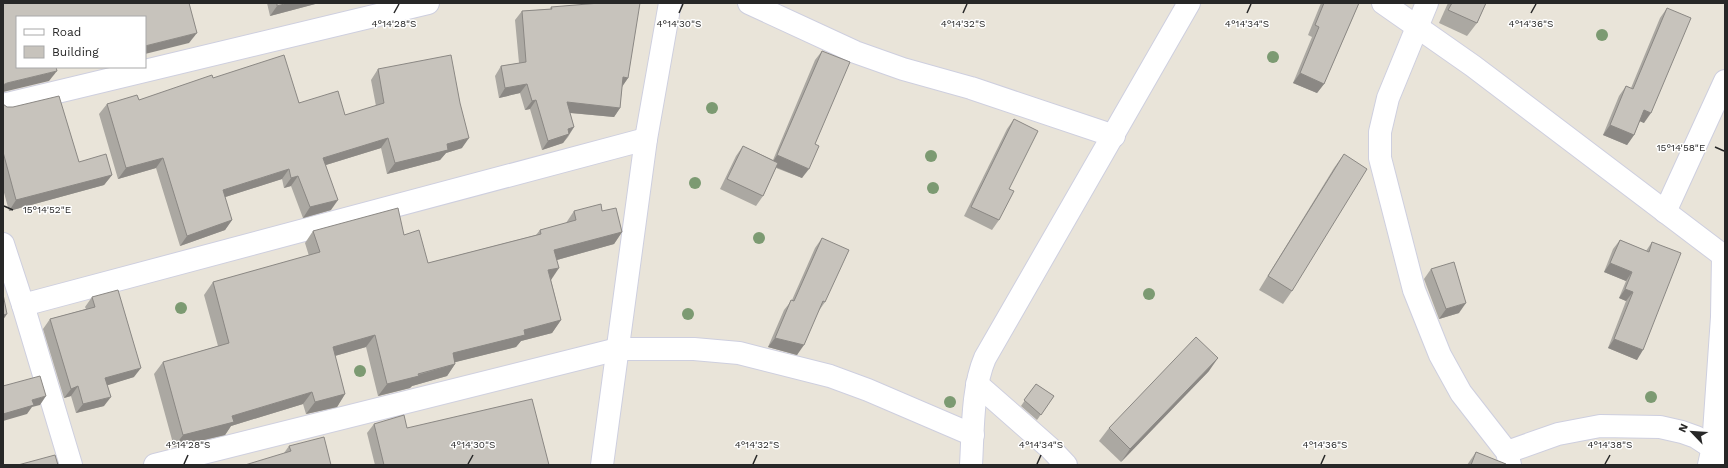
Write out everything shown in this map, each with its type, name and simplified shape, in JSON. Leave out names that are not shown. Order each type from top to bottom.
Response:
[{"type":"street","points":[[3,105],[428,3]]},
{"type":"street","points":[[602,465],[646,139],[670,3]]},
{"type":"street","points":[[749,3],[855,52],[903,69],[971,88],[1114,136]]},
{"type":"street","points":[[971,465],[977,384],[980,370],[985,358],[1114,136],[1189,3]]},
{"type":"street","points":[[1383,3],[1473,66],[1724,257],[1715,456]]},
{"type":"street","points":[[1427,3],[1388,98],[1380,132],[1380,158],[1414,290],[1440,355],[1461,393],[1509,458],[1558,434],[1600,426],[1660,427],[1682,432],[1696,437],[1715,456]]},
{"type":"street","points":[[1665,212],[1725,81]]},
{"type":"street","points":[[23,305],[646,139]]},
{"type":"street","points":[[3,244],[71,465]]},
{"type":"street","points":[[155,465],[618,349],[694,349],[739,353],[830,376],[862,387],[973,435]]},
{"type":"street","points":[[977,384],[1051,449],[1066,465]]},
{"type":"building","points":[[3,3],[189,3],[197,33],[146,46],[146,16],[16,16],[16,68],[56,68],[57,71],[3,85]]},
{"type":"building","points":[[277,3],[288,3],[277,6]]},
{"type":"building","points":[[600,3],[640,3],[628,78],[623,77],[620,108],[567,102],[574,127],[568,129],[569,134],[548,141],[536,100],[532,101],[527,84],[505,88],[501,66],[526,62],[522,11]]},
{"type":"building","points":[[1324,3],[1359,3],[1324,84],[1300,73],[1319,27],[1315,25]]},
{"type":"building","points":[[1452,3],[1486,3],[1477,23],[1448,10]]},
{"type":"building","points":[[1667,8],[1691,18],[1651,113],[1644,110],[1634,135],[1610,125],[1626,86],[1633,89]]},
{"type":"building","points":[[822,51],[850,62],[815,144],[819,146],[809,169],[777,155]]},
{"type":"building","points":[[284,55],[299,103],[338,91],[345,115],[384,103],[378,69],[451,55],[460,103],[469,138],[447,144],[448,150],[395,163],[388,138],[323,158],[338,200],[310,207],[298,176],[291,178],[289,169],[223,190],[232,220],[187,236],[163,158],[126,168],[107,104],[137,95],[139,100],[212,75],[213,78]]},
{"type":"building","points":[[59,96],[79,162],[106,154],[112,175],[16,200],[3,152],[3,104],[7,107],[13,107]]},
{"type":"building","points":[[1014,119],[1038,131],[1009,189],[1014,191],[999,220],[971,207]]},
{"type":"building","points":[[743,146],[778,163],[763,196],[727,179]]},
{"type":"building","points":[[1344,154],[1367,169],[1292,291],[1268,276]]},
{"type":"building","points":[[601,204],[602,211],[616,208],[622,232],[554,250],[559,268],[548,270],[561,320],[524,330],[525,335],[453,353],[455,364],[418,374],[419,376],[387,384],[375,335],[333,347],[345,394],[315,402],[312,392],[232,416],[234,422],[183,435],[163,362],[229,343],[213,282],[320,252],[313,231],[398,208],[404,235],[419,230],[428,263],[541,234],[540,230],[576,220],[574,211]]},
{"type":"building","points":[[822,238],[849,250],[825,302],[823,301],[804,345],[775,338],[791,300],[794,301]]},
{"type":"building","points":[[1620,240],[1649,252],[1652,242],[1681,253],[1643,350],[1614,339],[1633,292],[1625,289],[1632,272],[1610,263]]},
{"type":"building","points":[[1454,262],[1466,303],[1446,309],[1431,269]]},
{"type":"building","points":[[118,290],[141,368],[105,378],[111,397],[83,404],[78,386],[71,389],[50,319],[95,307],[92,297]]},
{"type":"building","points":[[3,294],[7,314],[3,315]]},
{"type":"building","points":[[1196,337],[1218,358],[1130,449],[1109,428]]},
{"type":"building","points":[[40,376],[46,396],[32,400],[34,405],[3,414],[3,386]]},
{"type":"building","points":[[1036,384],[1054,396],[1041,415],[1024,400]]},
{"type":"building","points":[[532,399],[549,465],[384,465],[374,424],[404,415],[407,428]]},
{"type":"building","points":[[324,437],[331,465],[245,465],[291,451],[289,446]]},
{"type":"building","points":[[1476,452],[1506,464],[1471,465]]},
{"type":"building","points":[[55,455],[58,465],[18,465]]}]
